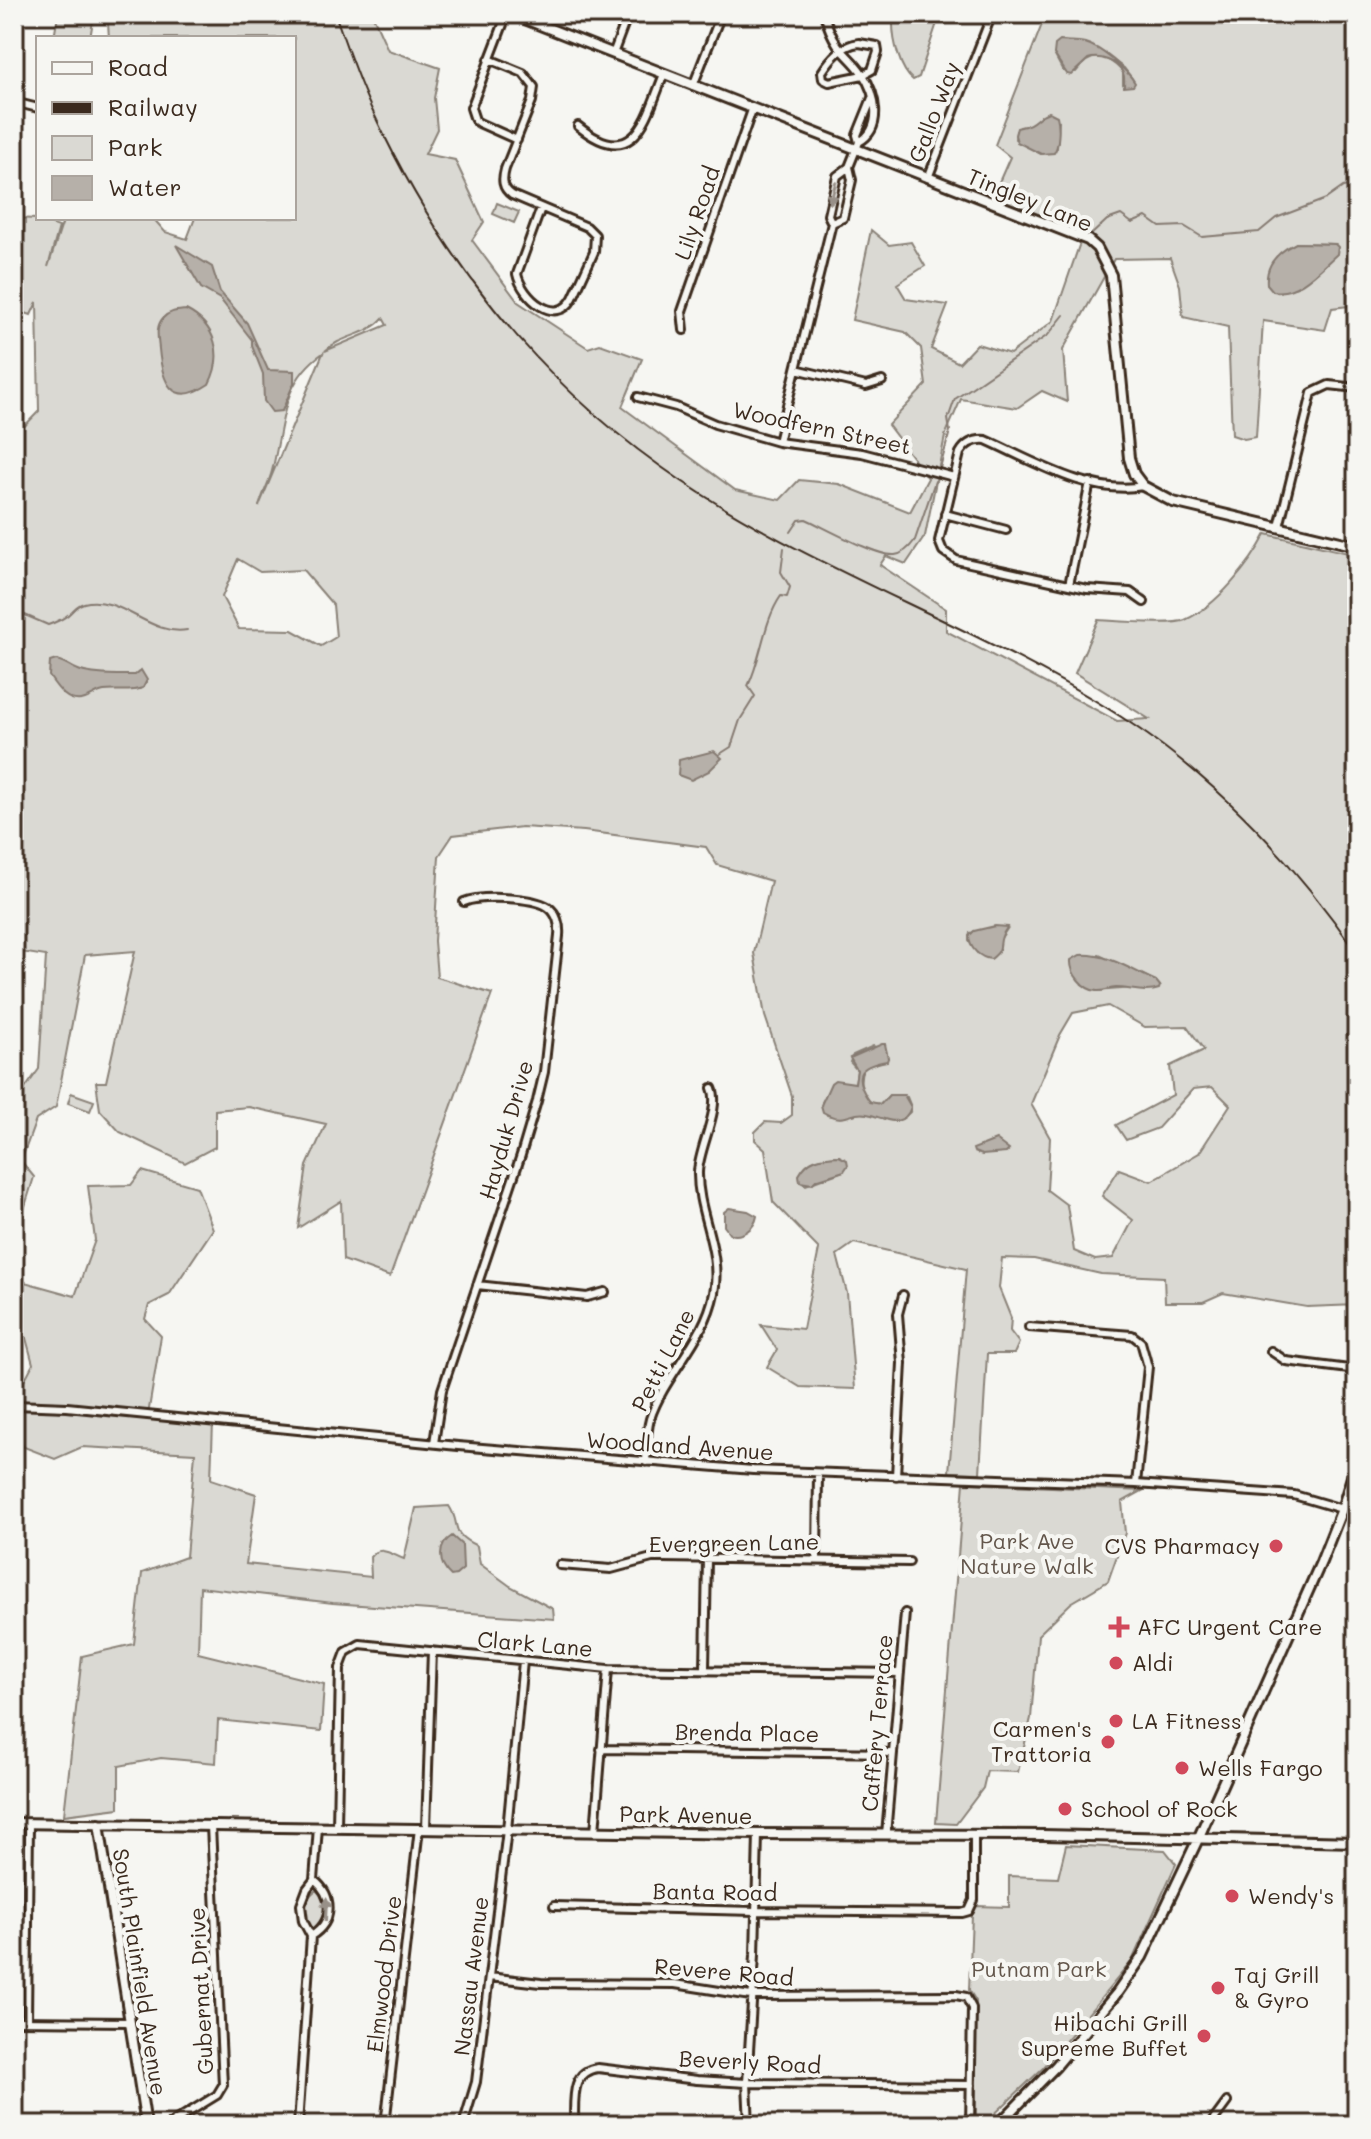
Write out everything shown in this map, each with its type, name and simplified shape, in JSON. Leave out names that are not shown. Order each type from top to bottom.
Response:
[{"type":"street","name":"Tingley Lane","points":[[509,14],[752,110],[857,147],[1088,240],[1097,248],[1111,275],[1129,458],[1134,474],[1143,486]]},
{"type":"street","points":[[509,14],[471,102],[472,115],[479,123],[517,140]]},
{"type":"street","points":[[613,54],[628,14]]},
{"type":"street","points":[[693,86],[721,14]]},
{"type":"street","points":[[824,14],[841,49],[863,75],[877,114],[867,137],[857,147]]},
{"type":"street","name":"Gallo Way","points":[[928,178],[992,14]]},
{"type":"street","points":[[859,43],[877,46],[874,67],[863,75],[829,82],[823,79],[824,69],[841,49],[859,43]]},
{"type":"street","points":[[489,59],[523,73],[534,87],[505,169],[503,185],[512,195],[587,227],[595,235],[594,252],[573,298],[565,309],[552,312],[521,287],[517,274],[541,208]]},
{"type":"street","points":[[578,126],[606,143],[624,144],[632,140],[645,120],[664,74]]},
{"type":"street","points":[[778,442],[832,223],[828,215],[837,176],[849,167],[857,147],[857,135],[872,98]]},
{"type":"street","points":[[14,102],[36,108]]},
{"type":"street","name":"Lily Road","points":[[684,330],[682,311],[752,110]]},
{"type":"street","points":[[832,223],[843,218],[852,180],[849,167]]},
{"type":"street","points":[[796,369],[866,386],[882,381]]},
{"type":"street","points":[[1279,527],[1312,393],[1316,388],[1329,385],[1357,388]]},
{"type":"street","name":"Woodfern Street","points":[[638,397],[778,442],[862,453],[954,477]]},
{"type":"street","points":[[1144,602],[1130,592],[1069,585],[950,558],[939,541],[962,449],[972,441],[981,439],[1069,477],[1122,490],[1143,486],[1173,502],[1357,546]]},
{"type":"street","points":[[1069,585],[1090,482]]},
{"type":"street","points":[[945,514],[1006,530]]},
{"type":"street","name":"Hayduk Drive","points":[[434,1443],[442,1390],[521,1155],[544,1072],[560,927],[552,911],[540,903],[483,897],[464,902]]},
{"type":"street","name":"Petti Lane","points":[[646,1462],[651,1418],[705,1320],[715,1290],[715,1254],[698,1182],[699,1161],[715,1100],[712,1088]]},
{"type":"street","points":[[477,1285],[587,1297],[605,1292]]},
{"type":"street","points":[[896,1476],[902,1363],[898,1314],[903,1295]]},
{"type":"street","points":[[1029,1327],[1132,1335],[1141,1342],[1148,1367],[1136,1484]]},
{"type":"street","points":[[1271,1351],[1286,1361],[1357,1370]]},
{"type":"street","name":"Woodland Avenue","points":[[14,1405],[67,1407],[646,1462],[818,1473],[1136,1484],[1294,1495],[1342,1509]]},
{"type":"street","points":[[998,2125],[1056,2066],[1131,1974],[1149,1944],[1342,1509],[1357,1461]]},
{"type":"street","points":[[817,1559],[818,1473]]},
{"type":"street","name":"Evergreen Lane","points":[[560,1565],[611,1569],[652,1558],[909,1562]]},
{"type":"street","points":[[705,1668],[707,1559]]},
{"type":"street","name":"Caffery Terrace","points":[[886,1835],[905,1613]]},
{"type":"street","name":"Clark Lane","points":[[337,1827],[340,1668],[343,1657],[355,1645],[367,1643],[608,1669],[900,1673]]},
{"type":"street","name":"Elmwood Drive","points":[[385,2123],[423,1828],[432,1651]]},
{"type":"street","name":"Nassau Avenue","points":[[463,2125],[476,2082],[507,1830],[523,1661]]},
{"type":"street","points":[[595,1832],[608,1669]]},
{"type":"street","name":"Brenda Place","points":[[601,1749],[892,1753]]},
{"type":"street","name":"Park Avenue","points":[[14,1823],[1043,1835],[1357,1842]]},
{"type":"street","points":[[27,2021],[29,1823]]},
{"type":"street","name":"South Plainfield Avenue","points":[[99,1824],[146,2125]]},
{"type":"street","name":"Gubernat Drive","points":[[168,2125],[217,2095],[223,2085],[211,1826]]},
{"type":"street","points":[[298,2125],[311,1936],[303,1921],[301,1905],[314,1880],[318,1827]]},
{"type":"street","points":[[749,2125],[747,2083],[758,1834]]},
{"type":"street","name":"Banta Road","points":[[554,1906],[962,1913],[969,1911],[974,1900],[974,1836]]},
{"type":"street","points":[[311,1936],[325,1923],[329,1910],[325,1891],[314,1880]]},
{"type":"street","name":"Revere Road","points":[[489,1977],[541,1983],[675,1984],[751,1996],[956,1995],[969,1999],[972,2008],[971,2085]]},
{"type":"street","points":[[14,2021],[130,2022]]},
{"type":"street","name":"Beverly Road","points":[[574,2125],[576,2084],[581,2074],[591,2068],[747,2083],[971,2085]]},
{"type":"street","points":[[970,2125],[971,2085]]},
{"type":"street","points":[[1210,2125],[1227,2102]]},
{"type":"street","points":[[385,2123],[433,2125]]},
{"type":"green space","points":[[83,14],[372,14],[388,50],[440,68],[434,98],[437,129],[425,154],[455,160],[484,222],[472,240],[518,302],[588,348],[600,344],[642,359],[622,407],[735,490],[780,500],[799,480],[839,484],[910,512],[928,478],[888,425],[926,385],[921,348],[905,332],[852,320],[871,230],[889,245],[911,242],[925,266],[897,284],[906,299],[948,305],[931,349],[959,363],[977,344],[1010,354],[1053,321],[1083,234],[992,198],[1010,157],[995,145],[1046,14],[1357,14],[1357,305],[1332,308],[1325,330],[1263,321],[1256,437],[1244,439],[1232,435],[1228,327],[1183,317],[1180,286],[1170,258],[1114,259],[1063,350],[1067,402],[1042,391],[1017,408],[961,399],[945,436],[925,536],[906,564],[886,556],[880,565],[946,609],[946,631],[1117,721],[1149,719],[1075,673],[1098,620],[1157,623],[1185,620],[1209,605],[1232,583],[1266,534],[1357,555],[1357,1305],[1307,1307],[1223,1293],[1203,1302],[1165,1302],[1164,1277],[1101,1274],[1034,1259],[1002,1258],[999,1288],[1011,1318],[1010,1331],[1019,1343],[1014,1354],[987,1354],[980,1473],[949,1472],[966,1269],[854,1243],[837,1255],[847,1293],[855,1389],[800,1387],[767,1367],[777,1350],[761,1325],[803,1329],[819,1249],[773,1202],[765,1149],[755,1140],[755,1132],[765,1122],[781,1123],[792,1115],[792,1096],[765,1016],[754,953],[771,881],[717,865],[706,847],[584,831],[522,827],[453,835],[439,856],[434,941],[437,977],[492,994],[390,1277],[343,1260],[341,1201],[298,1228],[307,1166],[326,1124],[249,1107],[215,1110],[215,1147],[185,1163],[120,1132],[100,1110],[96,1082],[106,1082],[135,951],[85,955],[56,1107],[36,1120],[21,1161],[34,1177],[14,1242],[14,1104],[39,1069],[46,956],[14,951],[14,437],[39,411],[37,302],[31,315],[14,309],[14,218],[36,219],[59,227],[48,267],[63,220],[155,220],[165,232],[187,239],[194,220],[296,220],[296,36],[109,36],[108,23]],"holes":[[[1064,41],[1092,47],[1124,68],[1133,80],[1123,84],[1123,72],[1111,61],[1099,57],[1087,61],[1076,72],[1063,71],[1054,54]],[[1059,121],[1057,148],[1041,154],[1015,139],[1020,127]],[[1296,243],[1335,244],[1297,287],[1279,292]],[[383,318],[387,325],[325,351]],[[323,353],[260,504],[272,471],[291,391],[309,365]],[[238,559],[260,572],[303,570],[333,605],[336,637],[321,646],[292,630],[239,629],[222,597]],[[1007,929],[1001,938],[977,953],[969,941],[970,933]],[[1099,955],[1156,981],[1160,986],[1096,991],[1082,984]],[[1108,1006],[1145,1027],[1187,1026],[1204,1050],[1170,1066],[1173,1095],[1116,1125],[1126,1140],[1158,1128],[1193,1089],[1212,1087],[1230,1105],[1199,1153],[1151,1181],[1119,1169],[1102,1196],[1133,1220],[1113,1258],[1095,1260],[1074,1251],[1067,1205],[1047,1190],[1050,1138],[1031,1104],[1060,1035],[1073,1013]],[[873,1046],[886,1051],[888,1058],[863,1068],[863,1093],[873,1103],[881,1104],[889,1095],[907,1097],[910,1112],[893,1121],[867,1113],[845,1117],[827,1115],[822,1102],[826,1095],[855,1084],[857,1070],[850,1062],[853,1055]],[[839,1156],[844,1171],[806,1185],[800,1182],[808,1164]]]},
{"type":"green space","points":[[903,14],[940,14],[919,77],[913,80],[901,62],[894,39],[893,24]]},
{"type":"green space","points":[[58,15],[93,21],[90,36],[54,36]]},
{"type":"green space","points":[[497,203],[519,212],[514,223],[493,214]]},
{"type":"green space","points":[[71,1093],[94,1101],[90,1111],[68,1103]]},
{"type":"green space","points":[[142,1171],[197,1187],[213,1229],[169,1295],[149,1305],[145,1319],[161,1336],[148,1415],[213,1422],[211,1479],[256,1494],[246,1564],[371,1577],[370,1557],[374,1553],[387,1552],[404,1559],[416,1508],[449,1506],[459,1533],[477,1546],[480,1564],[510,1586],[553,1609],[554,1619],[333,1603],[200,1587],[198,1653],[324,1684],[321,1731],[218,1720],[216,1763],[161,1758],[119,1766],[119,1808],[64,1815],[82,1656],[134,1644],[142,1573],[186,1557],[195,1453],[82,1447],[55,1459],[24,1447],[14,1432],[14,1400],[33,1364],[26,1338],[14,1338],[14,1279],[75,1296],[95,1240],[88,1186],[131,1185]]},
{"type":"green space","name":"Park Ave Nature Walk","points":[[964,1483],[1142,1491],[1122,1502],[1125,1533],[1108,1581],[1071,1603],[1038,1635],[1031,1718],[1018,1772],[987,1771],[983,1788],[956,1824],[936,1823]]},
{"type":"green space","name":"Putnam Park","points":[[1066,1845],[1165,1850],[1176,1864],[1132,1961],[1044,2067],[983,2125],[976,2125],[976,2001],[969,1990],[972,1915],[976,1906],[1009,1907],[1009,1876],[1058,1878]]},
{"type":"green space","points":[[316,1890],[324,1900],[325,1910],[322,1921],[313,1930],[306,1920],[305,1909],[308,1899]]},
{"type":"water","points":[[1060,41],[1091,45],[1120,66],[1135,83],[1124,87],[1121,69],[1113,62],[1097,58],[1088,59],[1071,75],[1067,74],[1054,54],[1055,45]]},
{"type":"water","points":[[1049,112],[1058,120],[1058,141],[1054,153],[1041,154],[1017,142],[1017,128]]},
{"type":"water","points":[[1296,243],[1335,244],[1337,254],[1299,285],[1273,291],[1267,284],[1268,270],[1279,254]]},
{"type":"water","points":[[176,245],[212,267],[220,292],[247,323],[268,370],[294,371],[294,383],[282,411],[272,412],[264,401],[263,374],[252,340],[220,299],[201,288]]},
{"type":"water","points":[[186,310],[210,332],[216,362],[209,384],[186,394],[178,393],[166,381],[160,361],[158,333],[160,321],[165,316]]},
{"type":"water","points":[[56,660],[94,674],[135,675],[141,670],[147,680],[143,688],[104,691],[73,700],[49,676],[50,662]]},
{"type":"water","points":[[714,751],[722,758],[709,771],[691,780],[678,775],[679,760]]},
{"type":"water","points":[[995,926],[1007,927],[999,950],[991,959],[983,957],[971,945],[969,936],[974,931]]},
{"type":"water","points":[[1080,955],[1119,963],[1156,981],[1159,989],[1092,990],[1078,980],[1073,970],[1071,960]]},
{"type":"water","points":[[885,1044],[887,1061],[864,1069],[860,1074],[861,1085],[870,1102],[881,1104],[889,1095],[904,1095],[911,1107],[903,1119],[892,1121],[861,1113],[837,1118],[823,1112],[821,1105],[831,1083],[835,1080],[855,1083],[857,1070],[850,1058]]},
{"type":"water","points":[[996,1140],[1009,1150],[1006,1153],[982,1155],[974,1152],[973,1149]]},
{"type":"water","points":[[839,1156],[847,1160],[844,1171],[812,1184],[800,1182],[799,1175],[811,1162]]},
{"type":"water","points":[[729,1208],[757,1216],[754,1224],[743,1233],[730,1234],[724,1226],[724,1212]]},
{"type":"water","points":[[452,1536],[462,1545],[463,1569],[451,1576],[441,1555],[444,1544]]},
{"type":"waterway","points":[[1091,235],[1107,220],[1121,215],[1132,223],[1146,217],[1160,227],[1184,226],[1202,237],[1259,232],[1276,218],[1326,199],[1343,187],[1357,184]]},
{"type":"waterway","points":[[940,468],[950,431],[948,419],[955,399],[1048,335],[1064,315]]},
{"type":"waterway","points":[[791,532],[799,520],[806,519],[876,551],[898,554],[915,540],[935,481]]},
{"type":"waterway","points":[[720,754],[731,747],[740,720],[755,696],[748,686],[766,628],[781,596],[787,597],[790,587],[781,572],[784,548]]},
{"type":"waterway","points":[[14,613],[48,625],[65,617],[79,605],[97,602],[123,609],[161,627],[187,630]]},
{"type":"railway","points":[[335,14],[368,102],[428,215],[494,309],[571,393],[660,466],[716,503],[774,537],[1075,689],[1165,747],[1255,828],[1309,889],[1357,953]]},
{"type":"place","name":"CVS Pharmacy","points":[[1276,1546]]},
{"type":"place","name":"AFC Urgent Care","points":[[1119,1627]]},
{"type":"place","name":"Aldi","points":[[1116,1663]]},
{"type":"place","name":"LA Fitness","points":[[1116,1721]]},
{"type":"place","name":"Carmen's Trattoria","points":[[1108,1742]]},
{"type":"place","name":"Wells Fargo","points":[[1182,1768]]},
{"type":"place","name":"School of Rock","points":[[1065,1809]]},
{"type":"place","name":"Wendy's","points":[[1232,1896]]},
{"type":"place","name":"Taj Grill & Gyro","points":[[1218,1988]]},
{"type":"place","name":"Hibachi Grill Supreme Buffet","points":[[1204,2036]]}]
